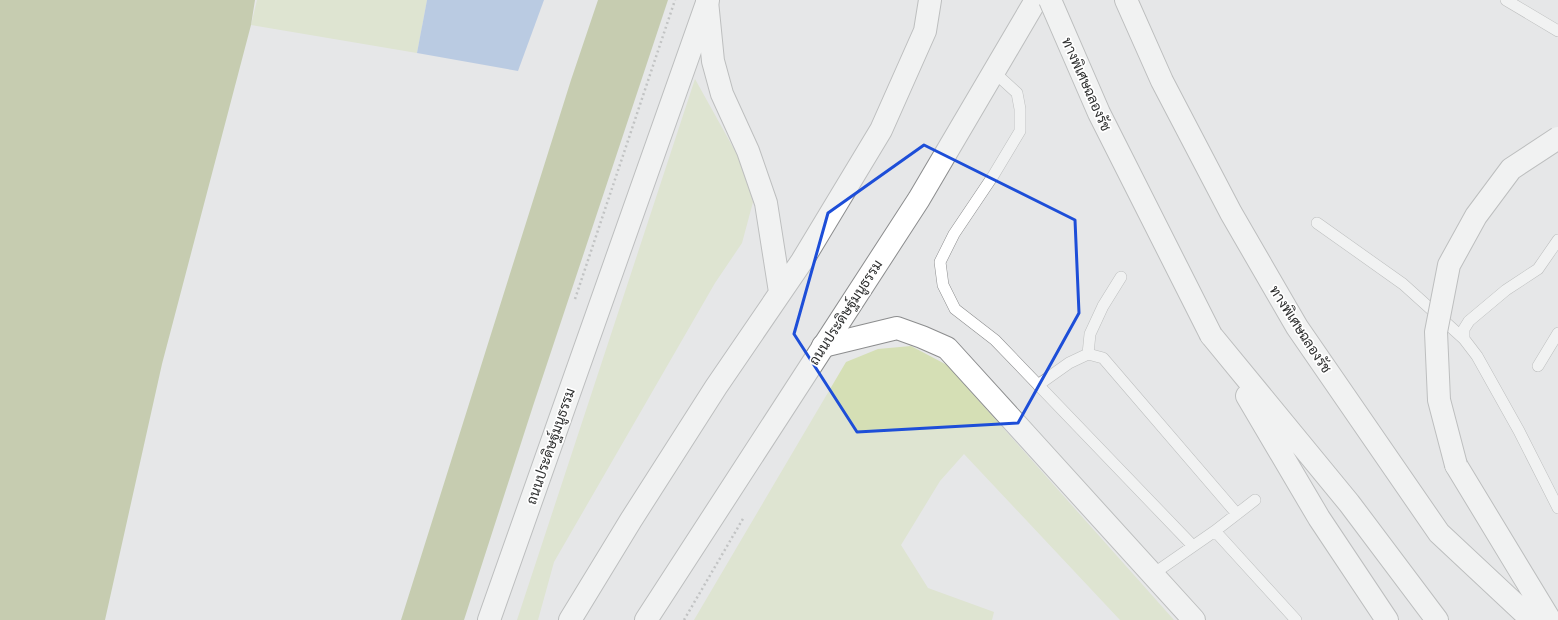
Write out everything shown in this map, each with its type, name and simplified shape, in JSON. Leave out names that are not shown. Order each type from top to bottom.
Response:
[{"type":"main road","points":[[570,620],[639,506],[716,387],[802,261],[881,130],[925,31],[930,0]]},
{"type":"main road","name":"ถนนประดิษฐ์มนูธรรม","points":[[646,620],[919,199],[1036,0]]},
{"type":"main road","name":"ทางพิเศษฉลองรัช","points":[[1050,0],[1099,114],[1211,335],[1349,503],[1437,620]]},
{"type":"main road","name":"ทางพิเศษฉลองรัช","points":[[1126,0],[1162,81],[1231,212],[1297,327],[1439,533],[1532,620]]},
{"type":"main road","points":[[708,1],[713,61],[722,94],[748,151],[766,203],[780,292]]},
{"type":"main road","name":"ถนนประดิษฐ์มนูธรรม","points":[[489,620],[708,1]]},
{"type":"main road","points":[[1550,620],[1456,465],[1439,400],[1436,332],[1449,265],[1476,216],[1511,169],[1558,138]]},
{"type":"main road","points":[[823,346],[897,328],[947,348],[1194,620]]},
{"type":"main road","points":[[1211,335],[1319,518],[1387,620]]},
{"type":"lane","points":[[1506,0],[1558,31]]},
{"type":"lane","points":[[994,72],[1017,93],[1020,109],[1020,131],[993,176],[954,234],[940,262],[943,285],[955,310],[994,340],[1193,546]]},
{"type":"lane","points":[[1317,223],[1403,284],[1464,339],[1477,356],[1519,431],[1558,508]]},
{"type":"lane","points":[[1464,339],[1464,329],[1469,321],[1506,290],[1538,269],[1558,240]]},
{"type":"lane","points":[[1088,354],[1090,334],[1103,306],[1121,277]]},
{"type":"lane","points":[[1538,366],[1558,333]]},
{"type":"lane","points":[[1038,385],[1069,363],[1088,354],[1103,358],[1237,514]]},
{"type":"lane","points":[[1153,574],[1215,531],[1255,500]]},
{"type":"lane","points":[[1215,531],[1296,620]]},
{"type":"highlighted area","points":[[924,145],[1075,220],[1079,313],[1018,423],[857,432],[794,334],[828,213]]},
{"type":"green space","points":[[0,0],[255,0],[251,25],[162,364],[105,620],[0,620]]},
{"type":"green space","points":[[257,0],[427,0],[417,53],[251,25]]},
{"type":"green space","points":[[598,0],[668,0],[533,406],[464,620],[401,620],[571,80]]},
{"type":"green space","points":[[695,79],[744,167],[753,202],[742,243],[715,283],[554,562],[538,620],[517,620]]},
{"type":"green space","points":[[911,346],[947,365],[1174,620],[1120,620],[964,454],[940,481],[901,545],[928,588],[994,612],[992,620],[694,620],[846,362],[878,349]]},
{"type":"water","points":[[427,0],[544,0],[518,71],[417,53]]}]
